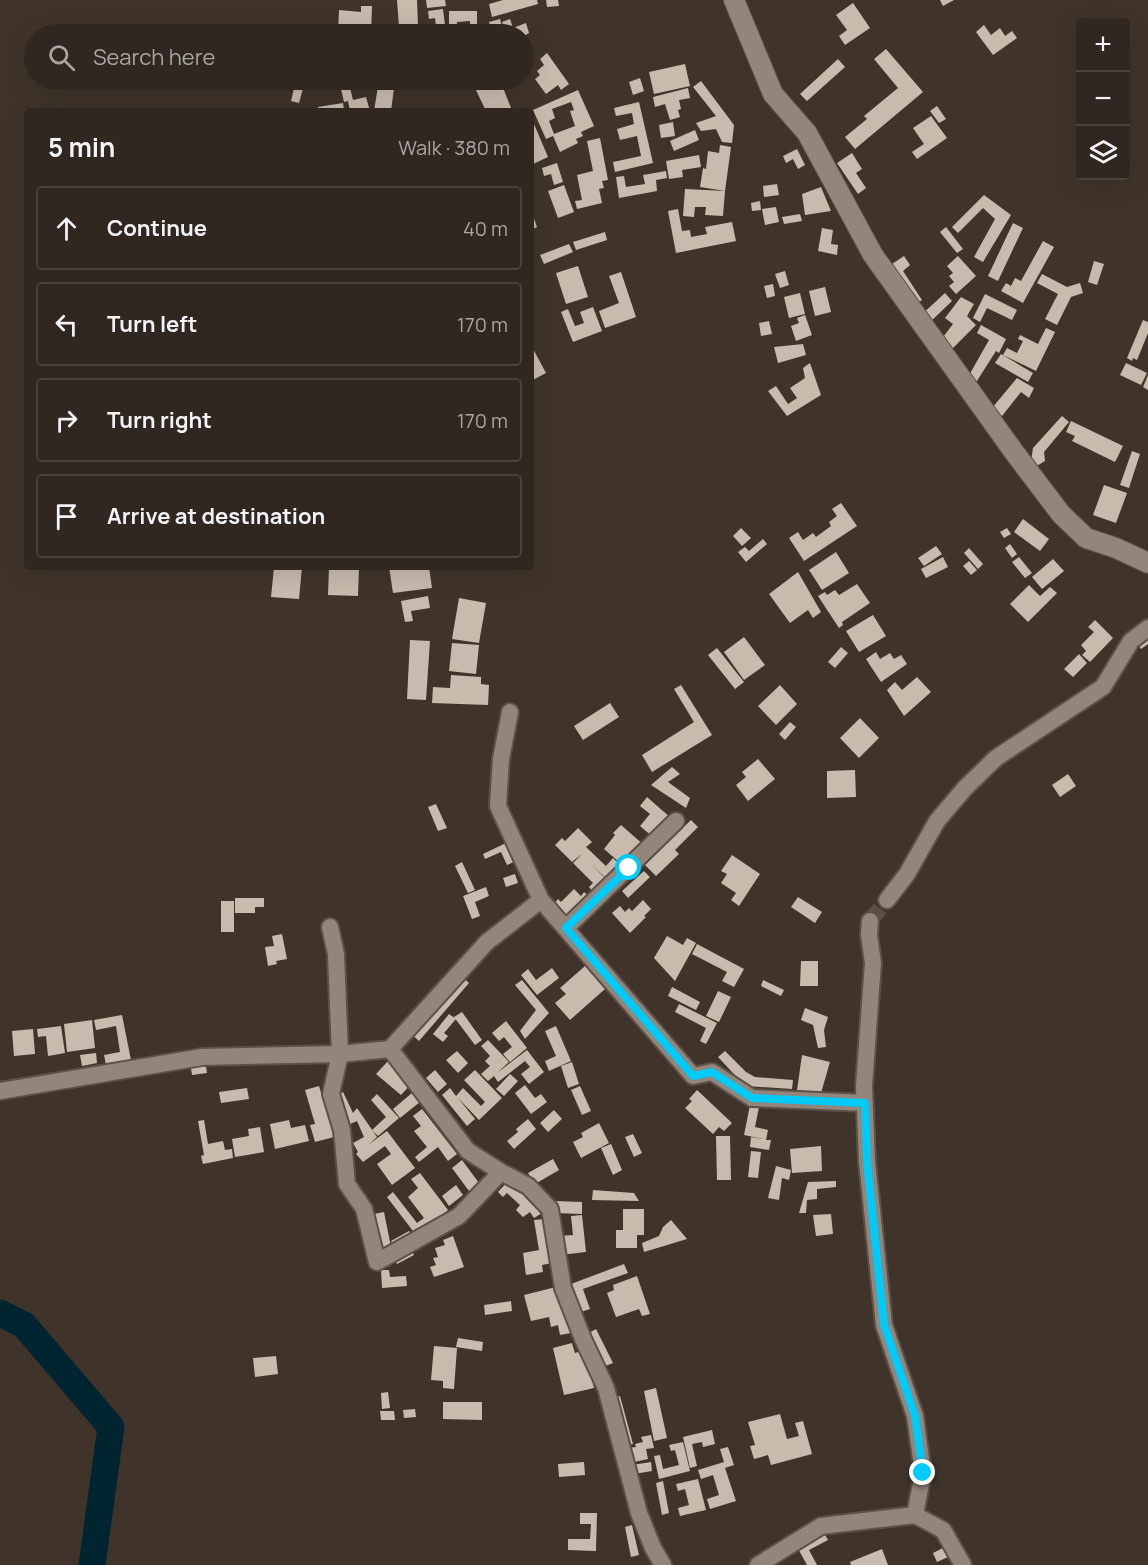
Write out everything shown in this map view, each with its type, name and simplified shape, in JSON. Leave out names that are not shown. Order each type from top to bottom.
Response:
[{"type":"street","points":[[734,0],[773,94],[807,133],[873,255],[1014,452],[1061,514],[1086,538],[1148,562]]},
{"type":"street","points":[[887,900],[907,874],[936,821],[965,788],[996,758],[1103,687],[1131,641],[1148,628]]},
{"type":"street","points":[[510,712],[501,759],[498,806],[542,900],[693,1076],[712,1072],[752,1098],[865,1103]]},
{"type":"street","points":[[566,928],[676,821]]},
{"type":"street","points":[[0,1091],[202,1057],[340,1054],[390,1049],[487,942],[542,900]]},
{"type":"street","points":[[870,921],[868,935],[873,963],[864,1086],[867,1162],[884,1325],[915,1416],[923,1473],[915,1515]]},
{"type":"street","points":[[330,927],[336,954],[340,1054],[331,1094],[342,1130],[347,1184],[364,1209],[377,1262],[459,1216],[501,1172]]},
{"type":"street","points":[[390,1049],[468,1151],[528,1186],[550,1209],[563,1288],[606,1388],[639,1514],[653,1548],[663,1565]]},
{"type":"street","points":[[758,1565],[821,1526],[915,1515],[944,1530],[963,1565]]},
{"type":"building","points":[[397,0],[417,0],[418,24],[399,24]]},
{"type":"building","points":[[426,0],[445,0],[446,6],[427,8]]},
{"type":"building","points":[[503,0],[537,0],[538,4],[492,17],[489,4]]},
{"type":"building","points":[[546,0],[558,0],[559,6],[547,7]]},
{"type":"building","points":[[940,0],[954,0],[943,6]]},
{"type":"building","points":[[853,3],[870,28],[845,45],[839,36],[847,30],[836,15]]},
{"type":"building","points":[[361,6],[372,6],[371,24],[338,24],[339,10],[361,12]]},
{"type":"building","points":[[443,9],[445,24],[436,24],[435,18],[429,19],[428,11]]},
{"type":"building","points":[[449,11],[477,11],[477,24],[470,24],[470,21],[449,24]]},
{"type":"building","points":[[500,19],[501,24],[490,24],[489,22]]},
{"type":"building","points":[[510,19],[512,24],[503,24],[502,22]]},
{"type":"building","points":[[984,25],[991,35],[1000,28],[1005,36],[1012,31],[1017,38],[993,55],[976,32]]},
{"type":"building","points":[[886,49],[923,92],[855,149],[845,137],[867,119],[864,116],[898,88],[874,59]]},
{"type":"building","points":[[547,53],[569,84],[561,90],[558,85],[546,94],[535,79],[540,75],[537,71],[544,65],[540,59]]},
{"type":"building","points":[[838,59],[845,67],[807,101],[800,94]]},
{"type":"building","points":[[685,64],[690,86],[654,94],[649,72]]},
{"type":"building","points":[[640,78],[644,91],[633,95],[629,82]]},
{"type":"building","points":[[701,81],[734,125],[732,143],[722,142],[716,129],[701,131],[696,123],[716,116],[693,87]]},
{"type":"building","points":[[688,88],[690,98],[679,100],[680,117],[670,120],[665,104],[655,107],[653,97]]},
{"type":"building","points":[[294,90],[303,90],[299,103],[291,101]]},
{"type":"building","points":[[341,90],[350,90],[353,100],[366,97],[369,108],[349,108],[348,101],[344,102]]},
{"type":"building","points":[[377,90],[394,90],[391,108],[374,108]]},
{"type":"building","points":[[476,90],[504,90],[511,108],[485,108]]},
{"type":"building","points":[[578,90],[594,126],[581,132],[583,136],[576,139],[578,143],[560,152],[553,136],[546,139],[534,110]],"holes":[[[571,102],[574,110],[570,111],[575,126],[554,134],[549,121],[555,118],[552,109]]]},
{"type":"building","points":[[639,102],[653,163],[615,172],[613,162],[641,156],[637,136],[620,140],[617,129],[634,124],[632,113],[616,116],[614,108]]},
{"type":"building","points":[[343,103],[344,108],[318,108]]},
{"type":"building","points":[[937,106],[946,119],[939,123],[930,111]]},
{"type":"building","points":[[931,116],[947,138],[917,159],[912,152],[924,144],[913,128]]},
{"type":"building","points":[[673,122],[675,136],[661,138],[659,125]]},
{"type":"building","points":[[534,124],[548,157],[534,164]]},
{"type":"building","points":[[695,130],[699,140],[674,151],[670,141]]},
{"type":"building","points":[[600,138],[608,180],[602,181],[604,188],[599,189],[602,203],[577,209],[575,201],[582,200],[577,175],[593,171],[587,141]]},
{"type":"building","points":[[720,145],[731,147],[725,191],[700,187],[703,168],[706,169],[708,151],[719,153]]},
{"type":"building","points":[[797,149],[805,165],[798,169],[793,159],[786,163],[783,156]]},
{"type":"building","points":[[852,153],[862,169],[856,173],[866,188],[858,194],[837,163]]},
{"type":"building","points":[[699,155],[701,167],[682,170],[683,177],[669,179],[666,161]]},
{"type":"building","points":[[557,163],[563,182],[554,185],[551,174],[544,176],[542,168]]},
{"type":"building","points":[[666,171],[667,178],[656,180],[657,191],[619,198],[616,177],[624,176],[626,187],[645,184],[643,175]]},
{"type":"building","points":[[777,184],[779,195],[764,197],[763,186]]},
{"type":"building","points":[[564,185],[574,212],[558,218],[548,191]]},
{"type":"building","points":[[821,187],[831,211],[805,215],[802,194]]},
{"type":"building","points":[[685,189],[725,191],[723,216],[705,215],[706,207],[695,207],[694,217],[683,216]]},
{"type":"building","points":[[984,195],[1011,215],[983,262],[974,257],[995,219],[983,208],[958,233],[952,227]]},
{"type":"building","points":[[760,201],[761,210],[752,211],[751,203]]},
{"type":"building","points":[[776,207],[779,222],[765,225],[762,209]]},
{"type":"building","points":[[678,209],[682,231],[690,230],[691,237],[707,234],[705,227],[732,222],[736,241],[676,253],[668,211]]},
{"type":"building","points":[[800,214],[802,221],[784,224],[782,217]]},
{"type":"building","points":[[1013,223],[1023,228],[998,281],[988,276]]},
{"type":"building","points":[[946,227],[963,249],[957,253],[940,232]]},
{"type":"building","points":[[822,228],[833,230],[831,244],[838,245],[837,255],[818,251]]},
{"type":"building","points":[[605,232],[607,240],[576,250],[573,242]]},
{"type":"building","points":[[1043,241],[1054,247],[1023,303],[1001,291],[1006,283],[1011,286],[1015,278],[1021,281]]},
{"type":"building","points":[[569,244],[573,252],[544,264],[540,255]]},
{"type":"building","points":[[904,256],[910,265],[903,271],[922,300],[915,305],[889,266]]},
{"type":"building","points":[[958,256],[976,276],[956,294],[949,286],[954,282],[949,276],[953,273],[947,266]]},
{"type":"building","points":[[1094,261],[1104,264],[1097,285],[1088,282]]},
{"type":"building","points":[[578,266],[588,297],[566,304],[556,273]]},
{"type":"building","points":[[785,271],[789,285],[780,288],[775,274]]},
{"type":"building","points":[[621,272],[636,317],[605,328],[599,311],[619,303],[609,276]]},
{"type":"building","points":[[1042,274],[1067,287],[1080,283],[1083,293],[1071,297],[1057,325],[1045,319],[1058,294],[1037,283]]},
{"type":"building","points":[[773,284],[775,296],[767,298],[764,286]]},
{"type":"building","points":[[825,287],[831,312],[815,316],[809,291]]},
{"type":"building","points":[[800,293],[805,314],[789,318],[784,297]]},
{"type":"building","points":[[945,293],[952,301],[927,325],[919,317]]},
{"type":"building","points":[[985,294],[1017,310],[1012,320],[987,308],[980,322],[973,318]]},
{"type":"building","points":[[961,297],[974,304],[967,316],[976,325],[951,350],[940,341],[953,324],[945,318]]},
{"type":"building","points":[[593,307],[602,331],[573,342],[561,312],[568,309],[575,326],[584,323],[580,312]]},
{"type":"building","points":[[805,315],[812,335],[796,341],[791,326],[799,323],[797,318]]},
{"type":"building","points":[[1143,320],[1148,322],[1148,333],[1137,360],[1133,358],[1132,361],[1127,358]]},
{"type":"building","points":[[769,321],[772,334],[761,336],[759,323]]},
{"type":"building","points":[[981,325],[1006,339],[999,353],[996,351],[975,384],[968,377],[989,340],[977,333]]},
{"type":"building","points":[[1046,328],[1055,332],[1036,371],[1003,355],[1007,348],[1017,353],[1023,341],[1018,339],[1020,335],[1038,344]]},
{"type":"building","points":[[803,344],[806,355],[778,363],[774,347]]},
{"type":"building","points":[[534,351],[546,373],[534,379]]},
{"type":"building","points":[[1001,354],[1033,373],[1028,382],[995,363]]},
{"type":"building","points":[[810,363],[821,395],[787,416],[768,391],[776,386],[788,404],[797,398],[790,388],[805,378],[803,368]]},
{"type":"building","points":[[1126,363],[1147,373],[1141,385],[1120,375]]},
{"type":"building","points":[[1148,375],[1148,390],[1143,387]]},
{"type":"building","points":[[1017,378],[1034,388],[1029,398],[1021,392],[1002,416],[992,408]]},
{"type":"building","points":[[1062,416],[1069,422],[1044,452],[1045,461],[1035,467],[1031,461],[1033,448]]},
{"type":"building","points":[[1071,421],[1123,446],[1115,462],[1072,441],[1075,436],[1066,432]]},
{"type":"building","points":[[1132,451],[1140,454],[1129,488],[1120,485]]},
{"type":"building","points":[[1104,485],[1127,493],[1116,523],[1093,515]]},
{"type":"building","points":[[841,503],[857,526],[804,561],[789,538],[798,532],[803,540],[813,533],[816,537],[831,526],[829,522],[837,516],[832,509]]},
{"type":"building","points":[[1023,519],[1049,539],[1040,551],[1014,532]]},
{"type":"building","points":[[741,528],[751,538],[742,546],[733,536]]},
{"type":"building","points":[[1007,528],[1011,534],[1004,538],[1000,532]]},
{"type":"building","points":[[763,539],[767,544],[746,562],[738,552],[745,547],[749,551]]},
{"type":"building","points":[[1010,544],[1017,554],[1012,558],[1005,548]]},
{"type":"building","points":[[936,546],[942,554],[924,566],[918,558]]},
{"type":"building","points":[[969,548],[983,564],[978,569],[964,553]]},
{"type":"building","points":[[836,552],[849,573],[822,590],[809,570]]},
{"type":"building","points":[[943,557],[948,567],[926,578],[921,569]]},
{"type":"building","points":[[1019,557],[1032,573],[1025,578],[1012,562]]},
{"type":"building","points":[[1053,559],[1064,571],[1042,589],[1032,577]]},
{"type":"building","points":[[969,561],[977,570],[971,575],[963,566]]},
{"type":"building","points":[[274,570],[302,570],[299,599],[271,597]]},
{"type":"building","points":[[329,570],[359,570],[358,596],[328,595]]},
{"type":"building","points":[[389,570],[429,570],[432,588],[393,593]]},
{"type":"building","points":[[798,572],[821,612],[813,618],[808,610],[790,623],[769,594]]},
{"type":"building","points":[[857,584],[870,603],[842,622],[843,625],[839,628],[818,596],[825,592],[827,595],[835,590],[839,595]]},
{"type":"building","points":[[1029,585],[1040,596],[1050,587],[1057,593],[1028,622],[1010,604]]},
{"type":"building","points":[[428,596],[430,608],[411,611],[413,621],[405,622],[401,601]]},
{"type":"building","points":[[459,598],[486,603],[479,643],[452,639]]},
{"type":"building","points":[[873,615],[886,636],[859,652],[846,631]]},
{"type":"building","points":[[1095,620],[1113,638],[1090,662],[1082,655],[1086,651],[1081,645],[1094,632],[1088,627]]},
{"type":"building","points":[[1148,636],[1148,644],[1141,649],[1137,643]]},
{"type":"building","points":[[744,637],[765,665],[744,680],[724,652]]},
{"type":"building","points":[[410,640],[430,641],[426,700],[407,699]]},
{"type":"building","points":[[452,643],[479,645],[476,674],[449,671]]},
{"type":"building","points":[[841,647],[848,653],[835,668],[828,662]]},
{"type":"building","points":[[717,648],[744,682],[735,689],[708,655]]},
{"type":"building","points":[[876,652],[880,659],[890,653],[894,659],[901,655],[907,664],[881,682],[866,659]]},
{"type":"building","points":[[1079,654],[1087,663],[1073,677],[1064,669]]},
{"type":"building","points":[[451,675],[481,677],[481,684],[489,685],[488,705],[432,703],[433,687],[450,688]]},
{"type":"building","points":[[917,677],[931,692],[904,716],[887,690],[895,682],[902,690]]},
{"type":"building","points":[[681,685],[712,735],[652,772],[642,755],[694,722],[674,689]]},
{"type":"building","points":[[780,685],[797,704],[776,725],[758,706]]},
{"type":"building","points":[[610,703],[619,717],[583,740],[574,726]]},
{"type":"building","points":[[860,718],[879,738],[859,758],[840,738]]},
{"type":"building","points":[[790,722],[796,727],[785,740],[779,734]]},
{"type":"building","points":[[758,759],[775,779],[748,801],[736,785],[746,777],[742,772]]},
{"type":"building","points":[[672,767],[680,774],[668,782],[690,798],[686,808],[651,785]]},
{"type":"building","points":[[855,770],[856,797],[827,798],[827,771]]},
{"type":"building","points":[[1068,774],[1076,786],[1060,797],[1052,785]]},
{"type":"building","points":[[647,797],[671,818],[654,838],[640,826],[650,814],[640,806]]},
{"type":"building","points":[[436,804],[447,828],[438,831],[428,807]]},
{"type":"building","points":[[691,820],[698,827],[675,850],[679,854],[656,876],[645,865]]},
{"type":"building","points":[[621,825],[645,846],[626,868],[604,849],[615,835],[613,833]]},
{"type":"building","points":[[578,828],[592,842],[586,847],[606,866],[613,858],[623,868],[610,882],[590,863],[609,882],[596,895],[589,887],[593,883],[573,863],[582,854],[572,862],[555,845],[562,838],[565,841]]},
{"type":"building","points":[[506,843],[514,862],[507,865],[501,852],[485,859],[483,854]]},
{"type":"building","points":[[732,855],[760,874],[739,906],[731,900],[736,893],[721,883],[727,874],[721,871]]},
{"type":"building","points":[[462,862],[475,890],[468,893],[455,866]]},
{"type":"building","points":[[644,871],[650,877],[628,898],[622,891]]},
{"type":"building","points":[[515,874],[518,883],[506,887],[503,878]]},
{"type":"building","points":[[486,887],[489,896],[475,902],[480,916],[472,919],[463,896]]},
{"type":"building","points":[[574,889],[581,896],[584,892],[591,898],[570,919],[554,904],[558,899],[561,902]]},
{"type":"building","points":[[798,897],[822,912],[815,923],[791,907]]},
{"type":"building","points":[[235,898],[264,898],[264,907],[255,907],[255,913],[235,913]]},
{"type":"building","points":[[643,900],[651,909],[630,933],[612,913],[620,906],[625,912],[629,908],[632,911]]},
{"type":"building","points":[[221,901],[234,901],[234,932],[221,932]]},
{"type":"building","points":[[282,934],[287,959],[276,961],[277,964],[268,966],[265,947],[274,946],[272,936]]},
{"type":"building","points":[[667,936],[683,945],[687,938],[696,943],[675,981],[654,958]]},
{"type":"building","points":[[697,944],[744,969],[734,987],[722,981],[727,972],[692,954]]},
{"type":"building","points":[[801,961],[818,961],[818,986],[800,986]]},
{"type":"building","points":[[585,966],[605,989],[570,1020],[555,1003],[566,994],[560,988]]},
{"type":"building","points":[[552,968],[559,978],[537,995],[521,975],[528,969],[536,980]]},
{"type":"building","points":[[460,975],[469,983],[419,1041],[410,1033]]},
{"type":"building","points":[[522,980],[549,1013],[525,1039],[520,1031],[536,1010],[515,985]]},
{"type":"building","points":[[763,980],[784,990],[781,996],[761,986]]},
{"type":"building","points":[[672,987],[700,1002],[696,1010],[668,996]]},
{"type":"building","points":[[718,991],[731,997],[719,1022],[706,1016]]},
{"type":"building","points":[[679,1004],[717,1023],[706,1044],[700,1041],[706,1028],[675,1012]]},
{"type":"building","points":[[805,1008],[828,1017],[824,1030],[826,1047],[818,1048],[813,1025],[801,1020]]},
{"type":"building","points":[[462,1012],[482,1040],[475,1045],[454,1017]]},
{"type":"building","points":[[449,1014],[456,1019],[444,1033],[448,1036],[443,1042],[433,1034]]},
{"type":"building","points":[[122,1015],[131,1060],[106,1065],[104,1055],[120,1052],[116,1026],[96,1030],[94,1020]]},
{"type":"building","points":[[92,1020],[95,1048],[67,1052],[64,1024]]},
{"type":"building","points":[[506,1021],[527,1048],[510,1062],[503,1054],[512,1047],[504,1037],[499,1041],[492,1033]]},
{"type":"building","points":[[61,1026],[65,1053],[48,1056],[46,1036],[38,1037],[37,1029]]},
{"type":"building","points":[[556,1026],[571,1061],[549,1071],[545,1061],[556,1056],[545,1031]]},
{"type":"building","points":[[33,1029],[35,1054],[14,1056],[12,1031]]},
{"type":"building","points":[[488,1040],[509,1062],[497,1073],[527,1050],[544,1072],[529,1084],[521,1074],[530,1067],[525,1061],[498,1082],[494,1076],[488,1081],[481,1074],[490,1066],[485,1061],[490,1056],[481,1046]]},
{"type":"building","points":[[457,1051],[468,1063],[458,1073],[446,1060]]},
{"type":"building","points":[[725,1051],[746,1072],[755,1077],[793,1080],[792,1089],[745,1086],[718,1057]]},
{"type":"building","points":[[96,1053],[97,1063],[82,1066],[80,1055]]},
{"type":"building","points":[[802,1055],[830,1062],[821,1093],[797,1090]]},
{"type":"building","points":[[205,1060],[207,1073],[192,1075],[190,1062]]},
{"type":"building","points":[[389,1060],[413,1082],[401,1095],[376,1074]]},
{"type":"building","points":[[572,1062],[579,1084],[568,1088],[561,1066]]},
{"type":"building","points":[[435,1070],[447,1084],[438,1092],[426,1078]]},
{"type":"building","points":[[475,1070],[502,1098],[479,1120],[458,1098],[475,1119],[467,1126],[442,1095],[450,1088],[456,1096],[463,1088],[481,1106],[485,1102],[464,1080]]},
{"type":"building","points":[[510,1074],[518,1081],[504,1096],[496,1089]]},
{"type":"building","points":[[525,1085],[535,1098],[541,1094],[547,1102],[531,1114],[515,1093]]},
{"type":"building","points":[[319,1086],[334,1137],[315,1142],[310,1125],[315,1124],[305,1090]]},
{"type":"building","points":[[580,1086],[591,1111],[582,1115],[571,1090]]},
{"type":"building","points":[[247,1088],[249,1099],[221,1103],[219,1092]]},
{"type":"building","points":[[697,1090],[732,1123],[724,1131],[719,1127],[713,1134],[685,1108],[692,1101],[689,1099]]},
{"type":"building","points":[[343,1092],[353,1113],[357,1108],[377,1137],[368,1145],[387,1131],[415,1168],[392,1185],[377,1164],[391,1154],[385,1146],[363,1162],[356,1154],[358,1152],[353,1143],[364,1137],[357,1121],[348,1125],[335,1096]]},
{"type":"building","points":[[412,1093],[420,1102],[400,1118],[393,1109]]},
{"type":"building","points":[[377,1094],[399,1118],[378,1136],[372,1130],[386,1117],[371,1100]]},
{"type":"building","points":[[750,1105],[759,1107],[755,1127],[768,1130],[766,1140],[771,1140],[769,1150],[750,1147],[751,1137],[763,1139],[744,1135]]},
{"type":"building","points":[[422,1109],[457,1154],[448,1161],[438,1147],[419,1162],[415,1157],[427,1147],[414,1131],[421,1126],[413,1116]]},
{"type":"building","points":[[554,1110],[562,1119],[548,1132],[540,1123]]},
{"type":"building","points":[[528,1119],[536,1129],[514,1149],[507,1141]]},
{"type":"building","points":[[204,1120],[208,1144],[223,1141],[225,1150],[232,1149],[233,1158],[203,1164],[201,1156],[204,1155],[198,1121]]},
{"type":"building","points":[[289,1120],[291,1128],[305,1125],[309,1141],[275,1149],[270,1124]]},
{"type":"building","points":[[599,1123],[609,1143],[581,1158],[573,1142],[583,1137],[581,1133]]},
{"type":"building","points":[[260,1127],[264,1152],[235,1157],[232,1139],[249,1136],[248,1129]]},
{"type":"building","points":[[633,1134],[642,1153],[634,1157],[625,1137]]},
{"type":"building","points":[[716,1136],[730,1136],[731,1180],[717,1180]]},
{"type":"building","points":[[611,1144],[622,1170],[613,1175],[601,1148]]},
{"type":"building","points":[[821,1146],[822,1171],[792,1173],[790,1149]]},
{"type":"building","points":[[751,1151],[761,1152],[758,1178],[748,1177]]},
{"type":"building","points":[[553,1159],[559,1170],[535,1184],[528,1173]]},
{"type":"building","points":[[462,1160],[479,1183],[469,1191],[452,1168]]},
{"type":"building","points":[[776,1166],[791,1170],[789,1180],[782,1178],[779,1200],[768,1198]]},
{"type":"building","points":[[420,1173],[448,1210],[416,1235],[387,1197],[393,1192],[417,1223],[424,1218],[408,1197],[418,1188],[411,1179]]},
{"type":"building","points":[[510,1179],[537,1204],[542,1213],[534,1218],[530,1212],[523,1217],[516,1210],[520,1205],[507,1193],[503,1197],[498,1192]]},
{"type":"building","points":[[836,1181],[836,1187],[817,1189],[817,1199],[807,1200],[806,1213],[799,1213],[808,1182]]},
{"type":"building","points":[[456,1185],[463,1195],[449,1206],[442,1196]]},
{"type":"building","points":[[593,1190],[634,1193],[639,1201],[592,1200]]},
{"type":"building","points":[[555,1201],[582,1202],[582,1214],[554,1213]]},
{"type":"building","points":[[623,1209],[644,1209],[644,1235],[637,1235],[637,1248],[616,1248],[616,1230],[623,1230]]},
{"type":"building","points":[[384,1212],[392,1252],[383,1254],[374,1214]]},
{"type":"building","points":[[831,1214],[833,1234],[816,1236],[813,1215]]},
{"type":"building","points":[[582,1215],[586,1252],[560,1255],[558,1236],[573,1235],[571,1216]]},
{"type":"building","points":[[544,1219],[552,1263],[542,1265],[543,1272],[526,1275],[523,1253],[539,1250],[534,1220]]},
{"type":"building","points":[[671,1220],[687,1239],[644,1252],[642,1243],[659,1236],[663,1227]]},
{"type":"building","points":[[409,1231],[414,1240],[396,1250],[391,1241]]},
{"type":"building","points":[[453,1236],[464,1267],[434,1277],[430,1267],[436,1265],[433,1258],[438,1257],[435,1248],[445,1245],[443,1240]]},
{"type":"building","points":[[410,1247],[414,1255],[397,1264],[392,1256]]},
{"type":"building","points":[[624,1264],[628,1273],[583,1289],[590,1309],[581,1312],[571,1284]]},
{"type":"building","points":[[381,1270],[389,1270],[390,1277],[406,1276],[407,1286],[382,1288]]},
{"type":"building","points":[[637,1276],[650,1314],[642,1316],[639,1309],[616,1317],[607,1293],[614,1290],[613,1285]]},
{"type":"building","points":[[560,1286],[571,1333],[560,1335],[558,1325],[551,1327],[549,1317],[531,1321],[524,1295]]},
{"type":"building","points":[[511,1301],[512,1311],[485,1315],[484,1305]]},
{"type":"building","points":[[596,1329],[613,1363],[603,1367],[587,1334]]},
{"type":"building","points":[[458,1338],[483,1342],[482,1351],[456,1347]]},
{"type":"building","points":[[572,1343],[575,1353],[585,1350],[594,1388],[564,1395],[553,1348]]},
{"type":"building","points":[[434,1346],[457,1348],[454,1389],[443,1388],[443,1381],[431,1380]]},
{"type":"building","points":[[276,1356],[278,1374],[255,1377],[253,1358]]},
{"type":"building","points":[[656,1388],[667,1438],[654,1441],[644,1391]]},
{"type":"building","points":[[388,1392],[390,1408],[382,1409],[381,1393]]},
{"type":"building","points":[[620,1396],[633,1444],[625,1446],[611,1398]]},
{"type":"building","points":[[443,1402],[482,1402],[482,1420],[443,1419]]},
{"type":"building","points":[[415,1409],[416,1417],[404,1418],[403,1410]]},
{"type":"building","points":[[380,1411],[394,1411],[395,1420],[381,1420]]},
{"type":"building","points":[[780,1414],[787,1439],[799,1436],[795,1423],[803,1421],[812,1454],[771,1465],[768,1455],[754,1459],[750,1446],[755,1445],[748,1422]]},
{"type":"building","points":[[712,1430],[715,1444],[703,1447],[702,1442],[692,1444],[697,1466],[690,1468],[683,1437]]},
{"type":"building","points":[[651,1435],[654,1448],[646,1449],[648,1459],[630,1463],[627,1448],[636,1447],[635,1444],[643,1442],[641,1437]]},
{"type":"building","points":[[683,1442],[690,1471],[659,1479],[654,1456],[660,1455],[663,1469],[679,1465],[675,1450],[671,1451],[669,1445]]},
{"type":"building","points":[[728,1447],[734,1465],[725,1468],[736,1501],[710,1509],[707,1499],[719,1495],[713,1475],[701,1479],[698,1470],[724,1462],[720,1449]]},
{"type":"building","points":[[584,1462],[585,1475],[559,1477],[558,1464]]},
{"type":"building","points":[[651,1462],[652,1471],[634,1474],[632,1465]]},
{"type":"building","points":[[698,1479],[706,1510],[680,1516],[678,1508],[689,1505],[685,1489],[678,1491],[676,1484]]},
{"type":"building","points":[[663,1481],[669,1513],[662,1515],[656,1483]]},
{"type":"building","points":[[580,1513],[597,1513],[596,1551],[568,1550],[568,1539],[590,1539],[591,1524],[580,1524]]},
{"type":"building","points":[[632,1525],[639,1555],[631,1557],[625,1527]]},
{"type":"building","points":[[823,1531],[828,1540],[809,1550],[817,1565],[807,1565],[796,1545]]},
{"type":"building","points":[[943,1548],[948,1557],[937,1562],[933,1553]]},
{"type":"building","points":[[882,1549],[888,1565],[851,1565],[850,1562]]},
{"type":"waterway","points":[[0,1313],[24,1325],[111,1427],[92,1565]]},
{"type":"tunnel","points":[[870,921],[887,900]]},
{"type":"route","points":[[629,868],[566,928],[693,1076],[712,1072],[752,1098],[865,1103],[867,1162],[884,1325],[915,1416],[923,1473]]}]
